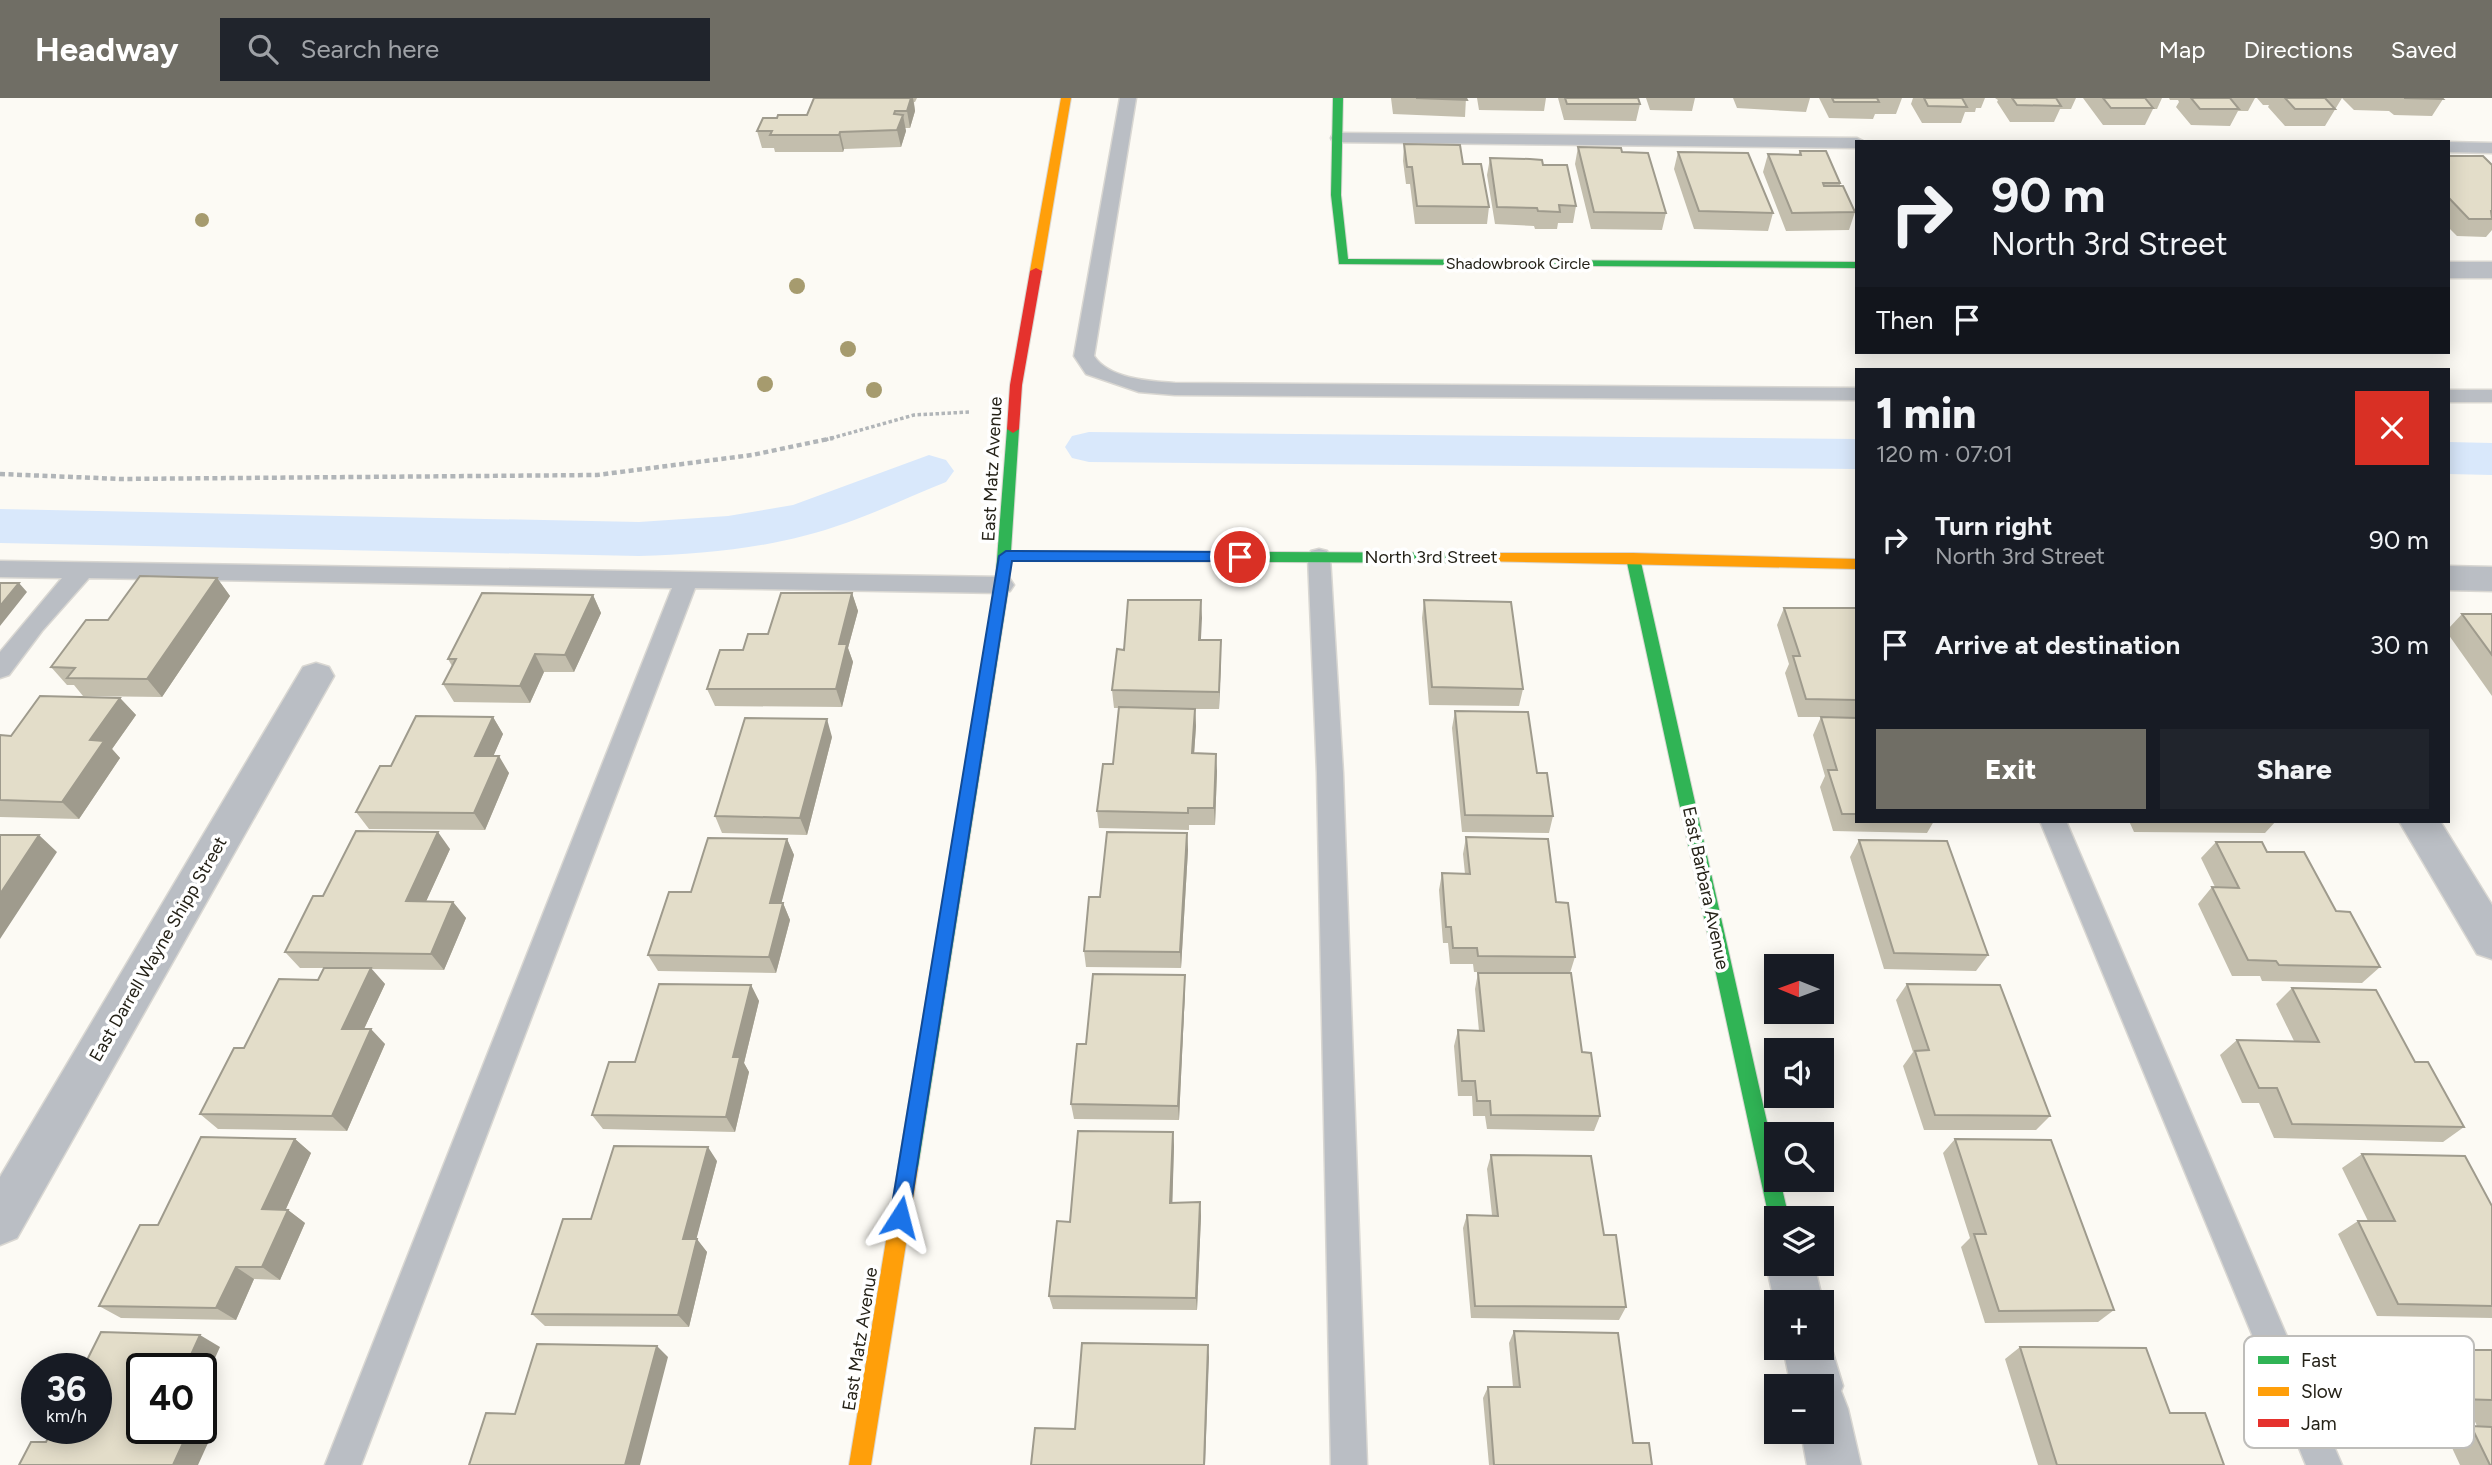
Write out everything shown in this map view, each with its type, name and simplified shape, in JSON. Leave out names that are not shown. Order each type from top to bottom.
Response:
[{"type":"street","name":"East Matz Avenue","points":[[859,1465],[1002,585],[1016,385],[1066,98]]},
{"type":"street","name":"Shadowbrook Circle","points":[[1338,98],[1336,195],[1343,261],[1855,265]]},
{"type":"street","points":[[2450,270],[2492,270]]},
{"type":"street","name":"North 3rd Street","points":[[1006,556],[1633,558],[1855,564]]},
{"type":"street","name":"East Barbara Avenue","points":[[1633,558],[1776,1206]]},
{"type":"street","points":[[2450,578],[2492,579]]},
{"type":"street","name":"East Darrell Wayne Shipp Street","points":[[0,1222],[316,676]]},
{"type":"street","points":[[2419,823],[2492,941]]},
{"type":"street","points":[[1830,1444],[1834,1465]]},
{"type":"lane","points":[[1128,98],[1084,356],[1093,370],[1139,386],[1175,389],[1855,394]]},
{"type":"lane","points":[[1339,138],[1855,144]]},
{"type":"lane","points":[[2450,147],[2492,148]]},
{"type":"lane","points":[[2450,396],[2492,396]]},
{"type":"lane","points":[[1319,557],[1330,787],[1349,1465]]},
{"type":"lane","points":[[0,569],[1002,585]]},
{"type":"lane","points":[[0,668],[81,572]]},
{"type":"lane","points":[[343,1465],[686,581]]},
{"type":"lane","points":[[2054,823],[2270,1336]]},
{"type":"lane","points":[[2317,1448],[2324,1465]]},
{"type":"path","points":[[0,474],[121,479],[597,475],[752,455],[832,438],[914,415],[1015,412]]},
{"type":"building","points":[[814,98],[911,98],[907,111],[895,111],[894,114],[903,115],[897,130],[840,132],[839,135],[770,135],[772,131],[757,131],[763,118],[807,115]]},
{"type":"building","points":[[1416,98],[1466,98],[1467,100]]},
{"type":"building","points":[[1565,98],[1638,98],[1640,104],[1567,104]]},
{"type":"building","points":[[1832,98],[1877,98],[1879,102],[1834,102]]},
{"type":"building","points":[[1924,98],[1962,98],[1967,107],[1928,106]]},
{"type":"building","points":[[2012,98],[2056,98],[2061,106],[2017,105]]},
{"type":"building","points":[[2103,98],[2145,98],[2153,108],[2111,108]]},
{"type":"building","points":[[2191,98],[2230,98],[2239,109],[2200,109]]},
{"type":"building","points":[[2285,98],[2325,98],[2335,109],[2295,109]]},
{"type":"building","points":[[1404,144],[1460,145],[1463,164],[1481,164],[1489,207],[1417,206],[1412,167],[1407,167]]},
{"type":"building","points":[[1578,147],[1621,148],[1622,152],[1648,153],[1666,213],[1594,212]]},
{"type":"building","points":[[1800,151],[1826,151],[1840,183],[1823,183],[1824,186],[1843,186],[1855,212],[1792,213],[1768,154],[1801,155]]},
{"type":"building","points":[[1678,152],[1748,153],[1773,213],[1699,211]]},
{"type":"building","points":[[2450,156],[2483,156],[2492,165],[2492,219],[2469,219],[2450,199]]},
{"type":"building","points":[[1490,158],[1542,160],[1543,165],[1567,165],[1576,206],[1559,205],[1560,212],[1538,211],[1537,208],[1497,207]]},
{"type":"building","points":[[140,576],[217,578],[147,679],[67,678],[75,668],[51,667],[86,620],[108,620]]},
{"type":"building","points":[[0,583],[19,583],[0,606]]},
{"type":"building","points":[[482,593],[593,595],[565,655],[535,654],[520,686],[443,684],[456,659],[448,659]]},
{"type":"building","points":[[781,593],[852,593],[839,644],[847,644],[836,689],[707,689],[720,650],[743,650],[748,634],[768,634]]},
{"type":"building","points":[[1128,600],[1201,600],[1199,640],[1221,640],[1219,692],[1112,690],[1117,649],[1124,650]]},
{"type":"building","points":[[1424,600],[1511,602],[1523,689],[1432,687]]},
{"type":"building","points":[[1784,608],[1855,608],[1855,700],[1806,699],[1793,656],[1800,656]]},
{"type":"building","points":[[2462,614],[2492,614],[2492,655]]},
{"type":"building","points":[[40,696],[120,698],[90,740],[104,741],[62,802],[0,800],[0,735],[11,736]]},
{"type":"building","points":[[1119,707],[1195,709],[1192,753],[1216,754],[1214,808],[1188,808],[1188,813],[1097,811],[1103,764],[1113,764]]},
{"type":"building","points":[[1455,711],[1528,712],[1537,773],[1547,773],[1553,816],[1465,815]]},
{"type":"building","points":[[416,716],[493,717],[475,756],[499,756],[474,813],[356,812],[380,766],[391,766]]},
{"type":"building","points":[[1821,717],[1855,718],[1855,814],[1842,814],[1828,770],[1837,770]]},
{"type":"building","points":[[745,718],[827,719],[800,818],[715,816]]},
{"type":"building","points":[[356,831],[438,832],[406,901],[453,902],[431,954],[285,952],[313,896],[323,896]]},
{"type":"building","points":[[1107,832],[1187,833],[1180,952],[1084,951],[1089,897],[1100,897]]},
{"type":"building","points":[[0,835],[39,835],[0,894]]},
{"type":"building","points":[[1466,837],[1548,839],[1556,902],[1568,903],[1575,957],[1478,956],[1477,948],[1453,948],[1451,927],[1446,927],[1442,873],[1470,874]]},
{"type":"building","points":[[708,838],[787,839],[770,903],[783,903],[769,957],[648,955],[669,892],[691,892]]},
{"type":"building","points":[[1859,840],[1947,841],[1988,955],[1894,953]]},
{"type":"building","points":[[2216,842],[2262,842],[2267,852],[2304,852],[2336,911],[2350,912],[2380,967],[2279,965],[2276,961],[2248,960],[2212,887],[2239,888]]},
{"type":"building","points":[[324,968],[371,968],[342,1029],[371,1029],[332,1116],[200,1114],[234,1048],[244,1048],[279,979],[318,980]]},
{"type":"building","points":[[1478,973],[1571,973],[1582,1052],[1591,1053],[1600,1116],[1491,1115],[1490,1101],[1477,1101],[1475,1081],[1462,1081],[1458,1030],[1484,1031]]},
{"type":"building","points":[[1093,974],[1185,975],[1178,1106],[1071,1104],[1077,1044],[1086,1044]]},
{"type":"building","points":[[659,984],[751,985],[733,1057],[740,1057],[726,1117],[592,1115],[609,1062],[635,1062]]},
{"type":"building","points":[[1907,984],[2000,985],[2050,1116],[1935,1115],[1915,1051],[1929,1050]]},
{"type":"building","points":[[2292,988],[2376,990],[2415,1062],[2428,1062],[2464,1127],[2292,1124],[2277,1088],[2259,1088],[2237,1040],[2319,1042]]},
{"type":"building","points":[[1078,1131],[1173,1132],[1170,1203],[1200,1202],[1196,1298],[1049,1296],[1057,1221],[1070,1222]]},
{"type":"building","points":[[201,1137],[295,1139],[262,1209],[288,1210],[262,1267],[236,1267],[216,1308],[99,1306],[140,1225],[158,1225]]},
{"type":"building","points":[[1955,1139],[2051,1140],[2114,1310],[1999,1311],[1974,1234],[1986,1234]]},
{"type":"building","points":[[614,1146],[708,1147],[683,1239],[697,1239],[678,1315],[532,1314],[563,1219],[591,1219]]},
{"type":"building","points":[[2362,1154],[2465,1156],[2492,1206],[2492,1306],[2398,1304],[2358,1221],[2395,1221]]},
{"type":"building","points":[[1491,1155],[1591,1156],[1604,1235],[1616,1235],[1626,1307],[1475,1306],[1467,1215],[1498,1216]]},
{"type":"building","points":[[1514,1331],[1618,1333],[1633,1443],[1649,1443],[1652,1465],[1494,1465],[1488,1387],[1520,1387]]},
{"type":"building","points":[[101,1332],[200,1335],[192,1353],[126,1353],[126,1444],[183,1444],[173,1465],[19,1465],[30,1444],[112,1444],[112,1353],[90,1353]]},
{"type":"building","points":[[1082,1343],[1208,1345],[1204,1465],[1031,1465],[1035,1428],[1075,1429]]},
{"type":"building","points":[[537,1344],[657,1346],[625,1465],[469,1465],[486,1413],[515,1414]]},
{"type":"building","points":[[2020,1347],[2146,1348],[2170,1413],[2205,1413],[2224,1465],[2057,1465]]},
{"type":"building","points":[[2474,1350],[2492,1350],[2492,1400],[2474,1399]]},
{"type":"building","points":[[2474,1426],[2492,1427],[2490,1465],[2474,1432]]},
{"type":"waterway","points":[[1089,447],[1855,454]]},
{"type":"waterway","points":[[2450,458],[2492,459]]},
{"type":"waterway","points":[[0,526],[639,539],[684,537],[793,522],[843,506],[929,471]]},
{"type":"traffic: fast","points":[[1338,98],[1336,195],[1343,262],[1855,265]]},
{"type":"traffic: fast","points":[[908,1168],[1002,585],[1013,429]]},
{"type":"traffic: fast","points":[[1006,556],[1479,558]]},
{"type":"traffic: fast","points":[[1633,558],[1776,1206]]},
{"type":"traffic: slow","points":[[1036,271],[1066,98]]},
{"type":"traffic: slow","points":[[1479,558],[1633,558],[1855,564]]},
{"type":"traffic: slow","points":[[860,1465],[908,1168]]},
{"type":"traffic: jam","points":[[1013,429],[1016,385],[1036,271]]},
{"type":"route","points":[[900,1217],[1006,556],[1240,557]]}]
